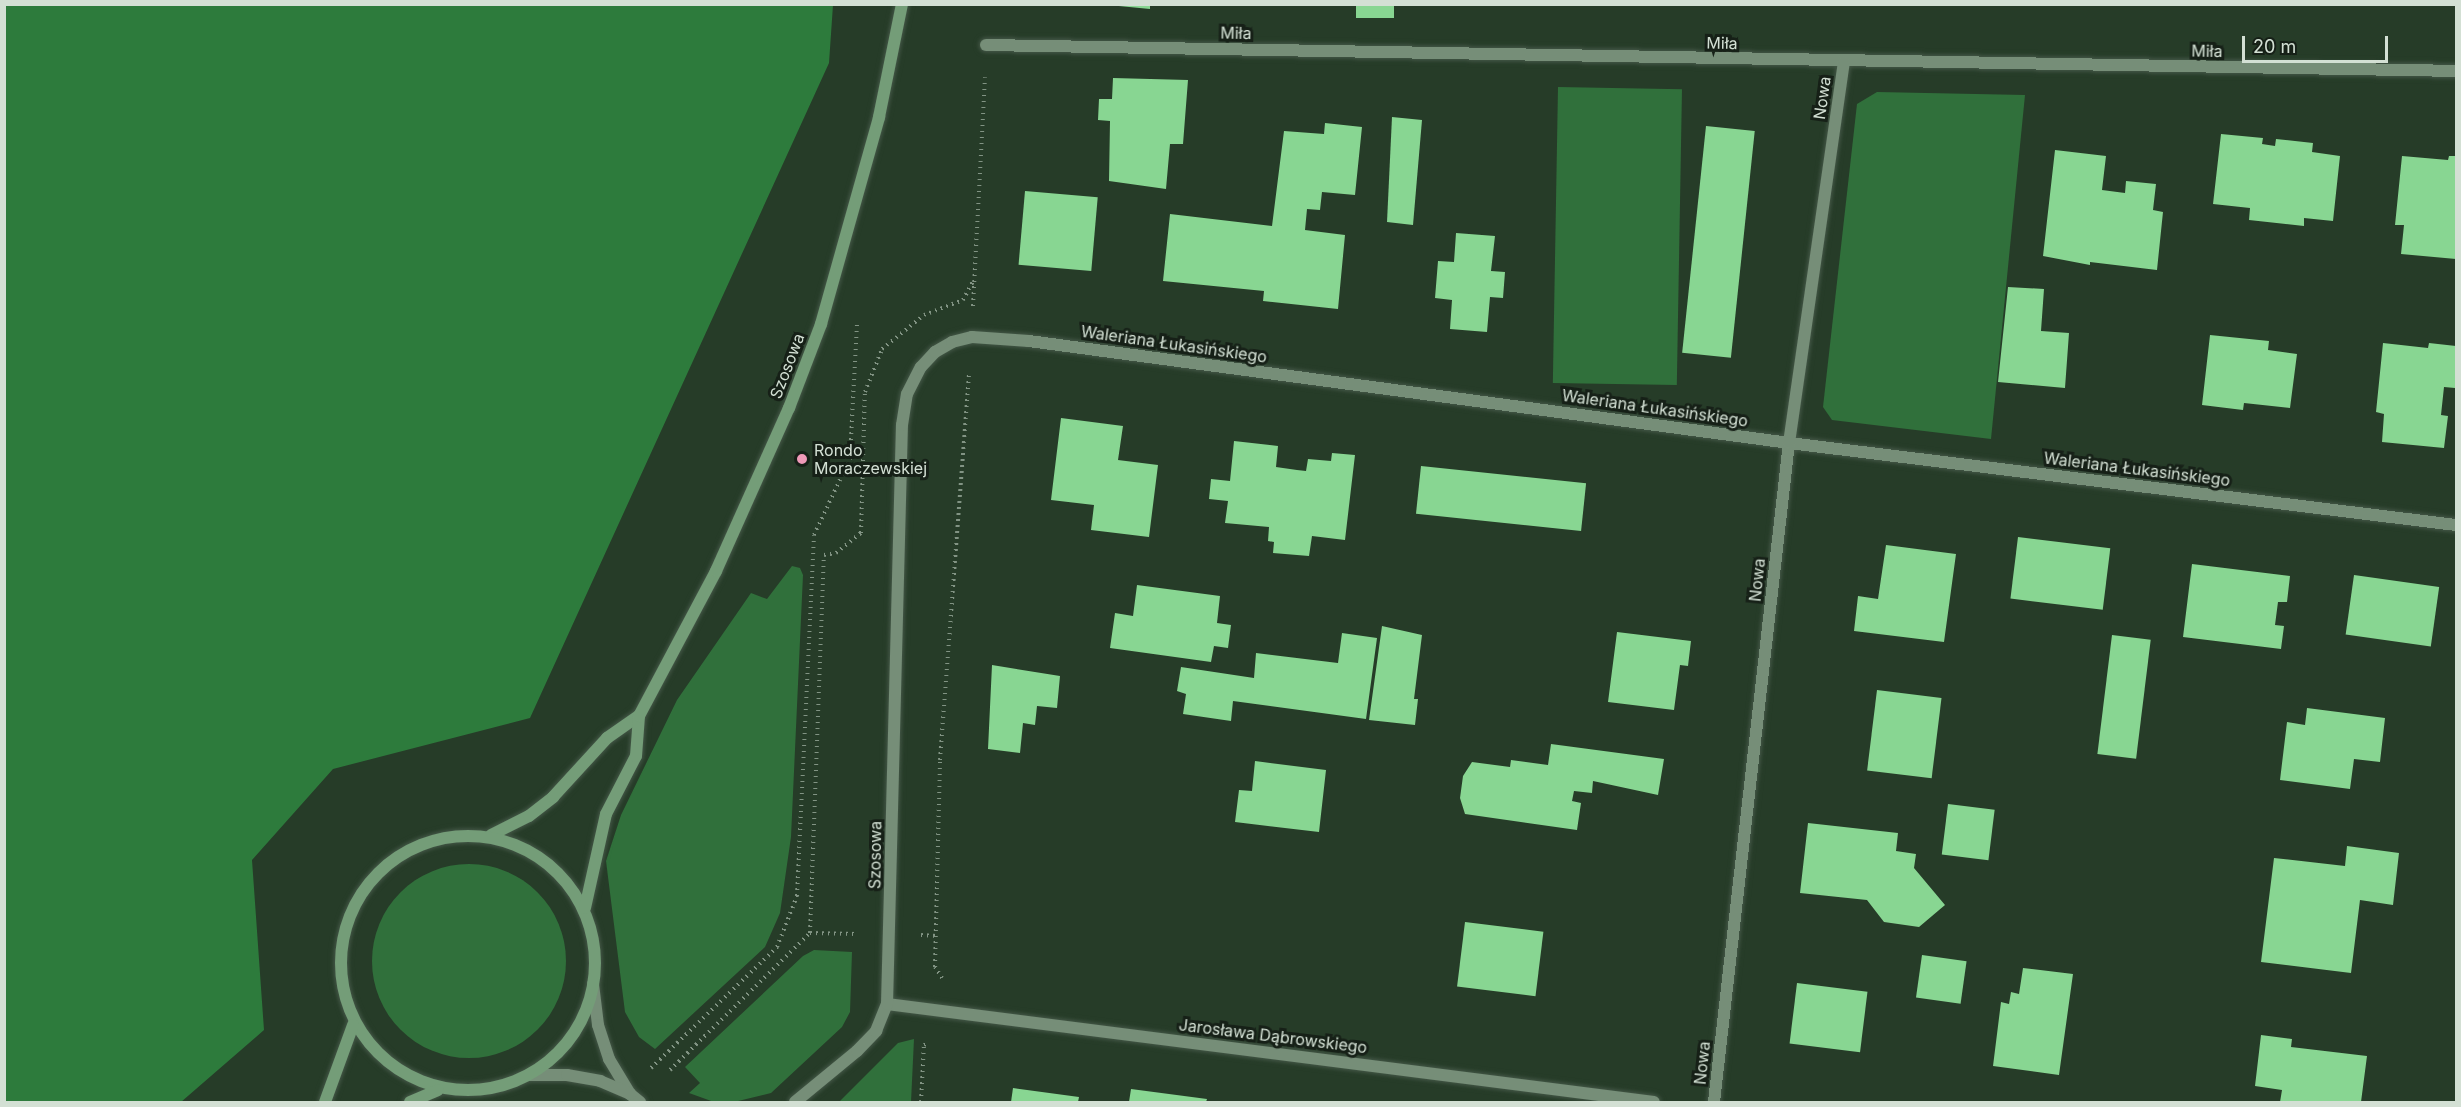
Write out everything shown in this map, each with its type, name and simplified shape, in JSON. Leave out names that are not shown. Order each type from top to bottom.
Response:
[{"type":"main road","name":"Szosowa","points":[[585,908],[606,814],[636,756],[639,716],[717,571],[789,408],[821,324],[879,117],[902,4]]},
{"type":"main road","name":"Szosowa","points":[[491,835],[529,816],[553,797],[607,738],[639,716]]},
{"type":"main road","points":[[410,1102],[438,1090],[485,1088],[530,1075],[561,1051],[581,1023],[593,984],[595,945],[585,908],[563,875],[533,850],[491,835],[454,836],[419,846],[388,866],[361,895],[347,930],[341,979],[352,1025],[375,1055],[403,1076],[438,1090]]},
{"type":"main road","points":[[325,1102],[352,1025]]},
{"type":"street","name":"Miła","points":[[986,45],[1844,62],[2457,71]]},
{"type":"street","name":"Nowa","points":[[1714,1102],[1789,443],[1844,62]]},
{"type":"street","name":"Waleriana Łukasińskiego","points":[[902,425],[907,394],[921,367],[935,352],[972,337],[1041,343],[1789,443],[2457,525]]},
{"type":"street","name":"Szosowa","points":[[795,1102],[864,1045],[876,1031],[887,1004],[902,425]]},
{"type":"street","points":[[593,984],[598,1025],[609,1059],[630,1094],[639,1102]]},
{"type":"street","name":"Jarosława Dąbrowskiego","points":[[887,1004],[1654,1102]]},
{"type":"street","points":[[530,1075],[600,1081],[630,1094]]},
{"type":"path","points":[[921,1102],[924,1045],[945,1036],[949,1011],[950,989],[935,967],[940,760],[972,337],[986,45]]},
{"type":"path","points":[[670,1070],[810,933],[824,555],[836,553],[861,533],[865,392],[882,349],[892,337],[924,315],[963,300],[975,278]]},
{"type":"path","points":[[657,1060],[777,946],[797,896],[814,536],[850,458],[857,319]]},
{"type":"path","points":[[810,933],[937,936]]},
{"type":"green space","points":[[5,4],[833,5],[829,63],[530,718],[333,769],[252,860],[264,1030],[181,1102],[5,1102]]},
{"type":"green space","points":[[1558,87],[1682,89],[1677,385],[1553,383]]},
{"type":"green space","points":[[1877,92],[2025,95],[1991,439],[1832,420],[1823,407],[1857,104]]},
{"type":"green space","points":[[792,566],[800,568],[803,575],[791,837],[780,913],[765,947],[655,1049],[639,1037],[625,1012],[606,861],[621,815],[677,700],[751,593],[767,599]]},
{"type":"green space","points":[[459,864],[479,864],[515,875],[538,892],[550,907],[559,924],[566,951],[566,971],[559,998],[550,1015],[538,1030],[523,1042],[506,1051],[479,1058],[459,1058],[423,1047],[394,1023],[383,1007],[376,989],[372,971],[372,951],[383,915],[407,886],[423,875],[441,868]]},
{"type":"green space","points":[[814,950],[852,952],[850,1012],[842,1027],[771,1093],[734,1102],[714,1102],[689,1093],[700,1083],[685,1067],[803,956]]},
{"type":"green space","points":[[914,1039],[911,1102],[839,1102],[898,1043]]},
{"type":"building","points":[[1098,4],[1150,4],[1150,9]]},
{"type":"building","points":[[1356,4],[1394,4],[1394,18],[1356,18]]},
{"type":"building","points":[[1113,78],[1188,80],[1183,144],[1170,144],[1166,189],[1109,181],[1110,121],[1098,120],[1099,99],[1112,99]]},
{"type":"building","points":[[1392,117],[1422,120],[1413,225],[1387,222]]},
{"type":"building","points":[[1325,123],[1362,127],[1355,195],[1322,192],[1320,210],[1307,209],[1305,230],[1345,235],[1338,309],[1263,301],[1264,291],[1163,281],[1170,214],[1272,226],[1284,131],[1324,134]]},
{"type":"building","points":[[1706,126],[1755,131],[1731,358],[1682,353]]},
{"type":"building","points":[[2221,134],[2263,138],[2262,144],[2275,146],[2276,139],[2313,143],[2312,152],[2340,156],[2333,221],[2304,218],[2304,226],[2249,220],[2250,208],[2213,204]]},
{"type":"building","points":[[2055,150],[2106,156],[2102,190],[2125,193],[2126,181],[2156,184],[2153,210],[2163,212],[2157,270],[2090,262],[2090,265],[2043,256]]},
{"type":"building","points":[[2402,156],[2448,160],[2449,156],[2456,156],[2456,259],[2401,254],[2404,225],[2395,225]]},
{"type":"building","points":[[1025,191],[1098,197],[1091,271],[1019,265]]},
{"type":"building","points":[[1456,233],[1495,236],[1491,271],[1505,272],[1503,298],[1490,297],[1487,332],[1450,329],[1452,300],[1435,298],[1438,261],[1454,262]]},
{"type":"building","points":[[2008,287],[2044,289],[2041,331],[2069,333],[2065,388],[1998,382]]},
{"type":"building","points":[[2210,335],[2269,341],[2268,350],[2297,354],[2290,408],[2244,403],[2243,410],[2202,405]]},
{"type":"building","points":[[2383,343],[2428,348],[2429,343],[2456,346],[2455,388],[2444,387],[2441,415],[2448,416],[2444,448],[2382,442],[2384,414],[2376,412]]},
{"type":"building","points":[[1061,418],[1123,426],[1118,460],[1158,465],[1149,537],[1091,530],[1094,505],[1051,500]]},
{"type":"building","points":[[1234,441],[1278,446],[1276,467],[1297,470],[1306,471],[1308,459],[1331,461],[1332,453],[1355,455],[1345,540],[1312,536],[1309,556],[1273,553],[1274,542],[1268,541],[1269,527],[1225,523],[1228,501],[1209,499],[1211,479],[1230,481]]},
{"type":"building","points":[[1421,466],[1586,483],[1581,531],[1416,514]]},
{"type":"building","points":[[2018,537],[2110,548],[2103,610],[2010,599]]},
{"type":"building","points":[[1886,545],[1956,554],[1944,642],[1854,631],[1858,596],[1878,599]]},
{"type":"building","points":[[2192,564],[2290,576],[2287,602],[2278,602],[2275,625],[2284,626],[2281,649],[2183,637]]},
{"type":"building","points":[[2354,575],[2439,587],[2431,646],[2346,634]]},
{"type":"building","points":[[1137,585],[1220,596],[1217,623],[1231,625],[1228,648],[1214,646],[1211,662],[1110,648],[1115,613],[1133,616]]},
{"type":"building","points":[[1382,626],[1422,635],[1414,699],[1418,699],[1415,725],[1369,720]]},
{"type":"building","points":[[1617,632],[1691,641],[1688,666],[1680,665],[1674,710],[1608,702]]},
{"type":"building","points":[[1342,633],[1377,638],[1366,719],[1233,701],[1231,721],[1183,714],[1186,694],[1177,691],[1181,667],[1254,678],[1256,653],[1338,663]]},
{"type":"building","points":[[2112,635],[2151,640],[2136,759],[2097,754]]},
{"type":"building","points":[[992,665],[1060,676],[1057,708],[1037,706],[1035,725],[1023,723],[1020,753],[988,749]]},
{"type":"building","points":[[1877,690],[1942,698],[1932,778],[1867,770]]},
{"type":"building","points":[[2307,708],[2385,718],[2380,762],[2354,759],[2350,789],[2280,780],[2287,722],[2305,725]]},
{"type":"building","points":[[1551,744],[1664,759],[1658,795],[1593,781],[1592,793],[1574,791],[1572,801],[1581,803],[1577,830],[1465,814],[1460,798],[1463,776],[1472,762],[1510,767],[1511,760],[1548,765]]},
{"type":"building","points":[[1255,761],[1326,770],[1319,832],[1235,822],[1239,790],[1252,791]]},
{"type":"building","points":[[1948,804],[1995,810],[1988,860],[1942,855]]},
{"type":"building","points":[[1808,823],[1898,833],[1896,851],[1916,854],[1914,868],[1945,905],[1919,927],[1884,922],[1867,900],[1800,893]]},
{"type":"building","points":[[2347,846],[2399,853],[2393,905],[2360,900],[2351,973],[2261,962],[2274,858],[2345,866]]},
{"type":"building","points":[[1465,922],[1543,932],[1535,996],[1457,987]]},
{"type":"building","points":[[1922,955],[1967,961],[1961,1004],[1916,998]]},
{"type":"building","points":[[2023,968],[2073,974],[2059,1075],[1993,1066],[2001,1002],[2009,1004],[2011,992],[2019,994]]},
{"type":"building","points":[[1797,983],[1867,992],[1860,1052],[1790,1044]]},
{"type":"building","points":[[2261,1035],[2292,1039],[2291,1047],[2367,1056],[2361,1102],[2280,1102],[2282,1090],[2255,1086]]},
{"type":"building","points":[[1013,1088],[1079,1097],[1078,1102],[1011,1102]]},
{"type":"building","points":[[1131,1089],[1207,1099],[1206,1102],[1129,1102]]},
{"type":"place","name":"Rondo Moraczewskiej","points":[[802,459]]}]
